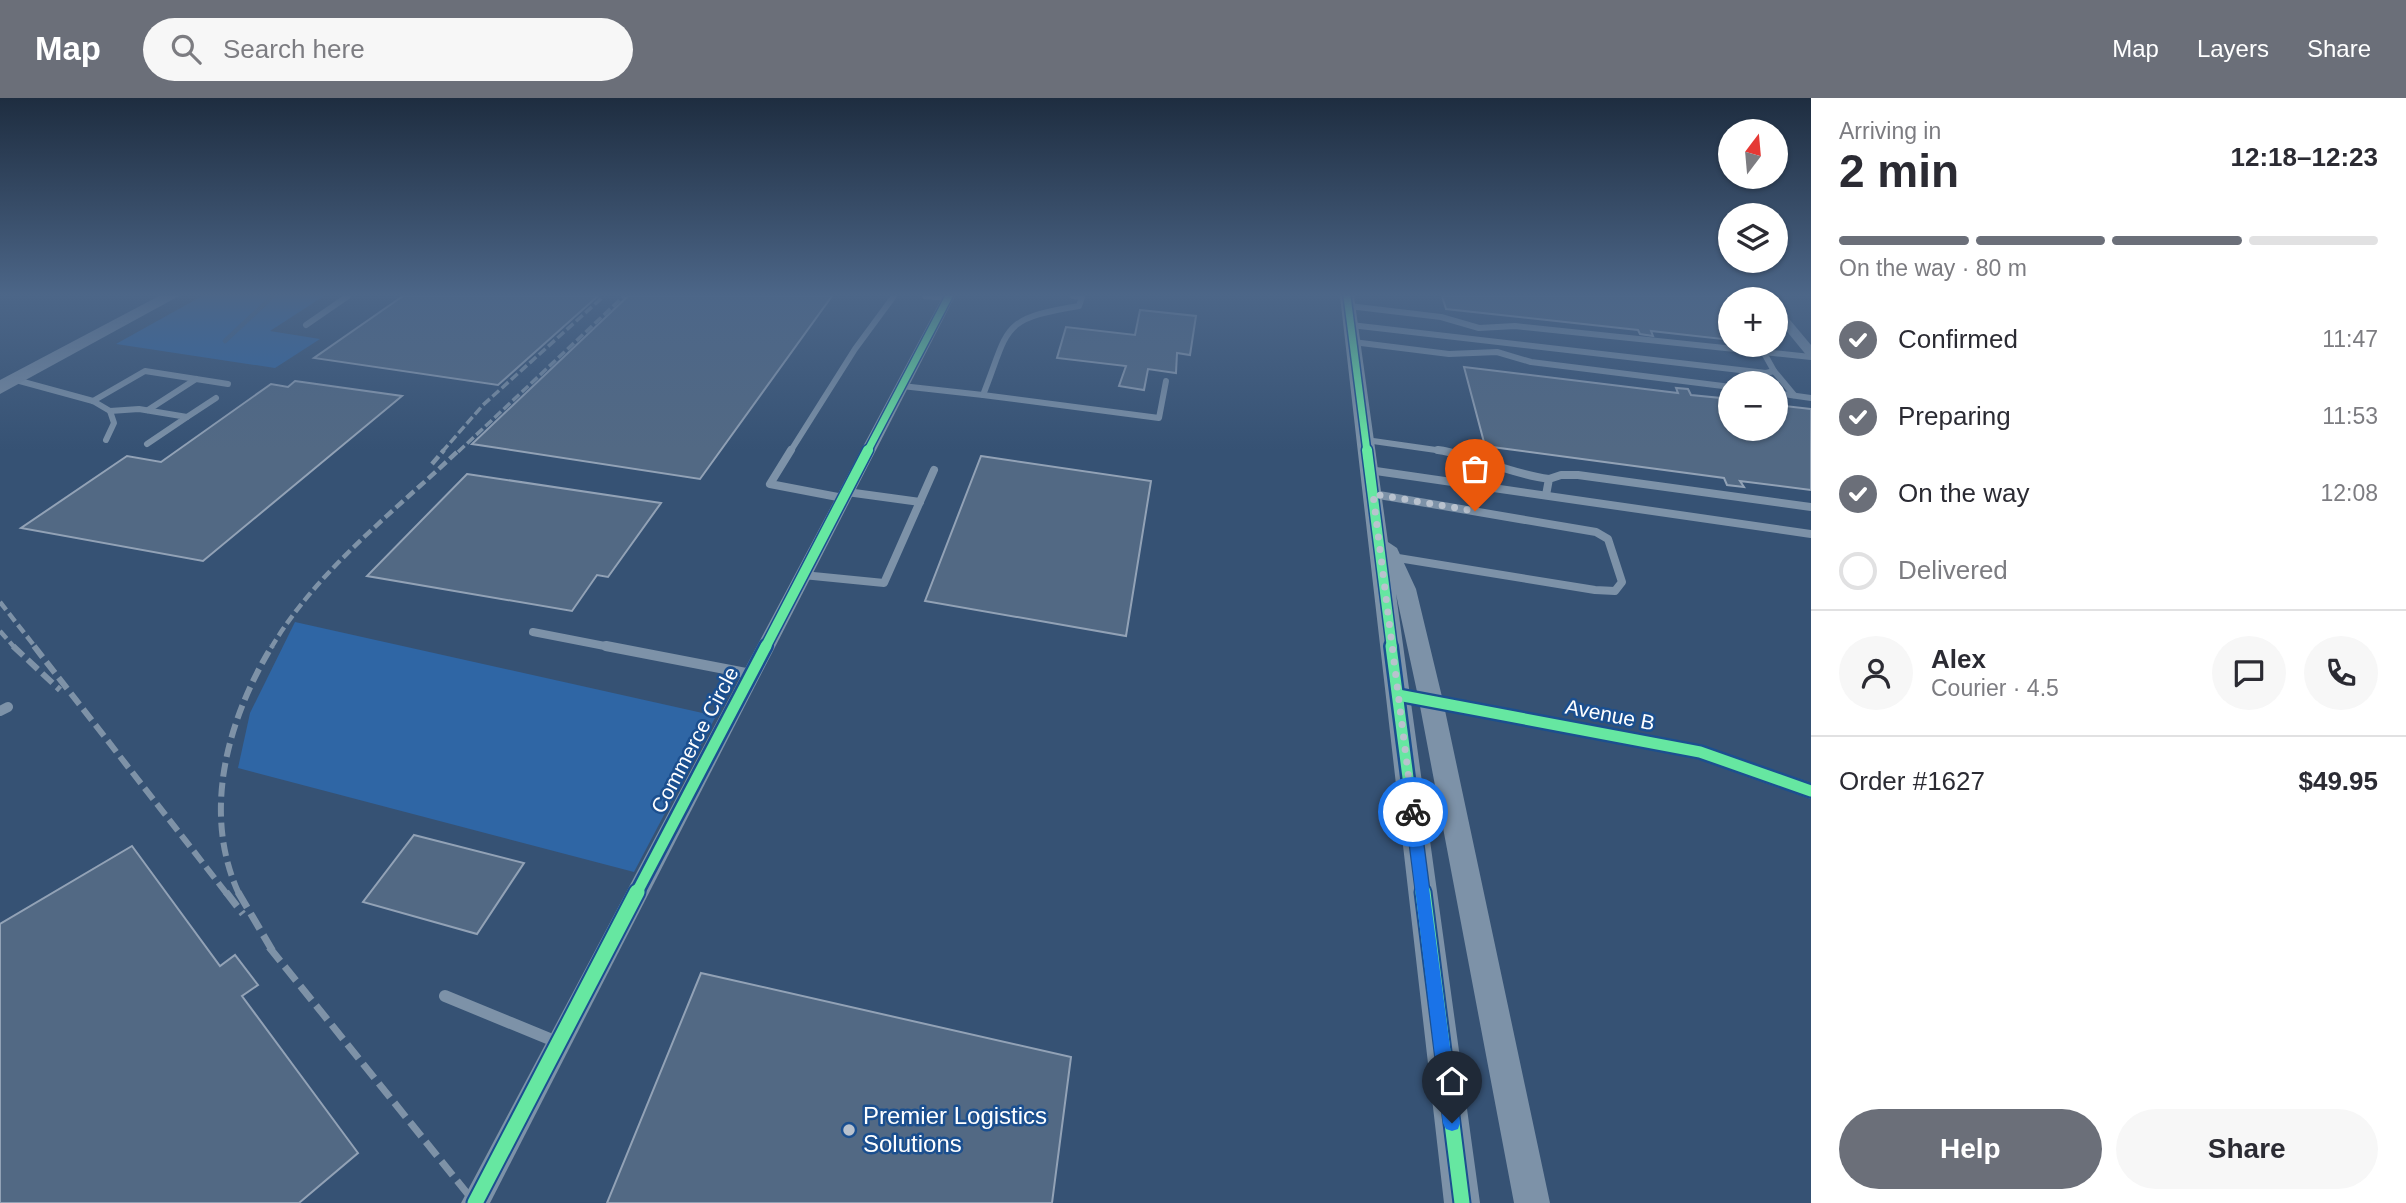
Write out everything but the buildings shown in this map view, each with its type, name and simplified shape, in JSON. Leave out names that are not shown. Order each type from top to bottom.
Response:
[{"type":"main road","points":[[8,384],[75,348]]},
{"type":"street","name":"Commerce Circle","points":[[475,1203],[922,348]]},
{"type":"street","points":[[1354,348],[1376,522],[1386,556],[1398,695],[1462,1203]]},
{"type":"street","points":[[1386,556],[1405,589],[1431,701],[1532,1203]]},
{"type":"street","name":"Avenue B","points":[[1398,695],[1700,752],[1811,792]]},
{"type":"lane","points":[[856,348],[770,484],[920,502]]},
{"type":"lane","points":[[984,396],[1000,348]]},
{"type":"lane","points":[[1417,348],[1448,354],[1464,355],[1478,351],[1498,353],[1531,362],[1718,385]]},
{"type":"lane","points":[[1496,348],[1498,353]]},
{"type":"lane","points":[[1549,348],[1749,371]]},
{"type":"lane","points":[[1788,354],[1811,355]]},
{"type":"lane","points":[[1766,357],[1774,371]]},
{"type":"lane","points":[[93,401],[145,371],[228,384]]},
{"type":"lane","points":[[148,410],[197,379]]},
{"type":"lane","points":[[902,386],[1159,418],[1166,381]]},
{"type":"lane","points":[[8,384],[93,401],[110,411],[114,423],[106,440]]},
{"type":"lane","points":[[1788,388],[1794,395]]},
{"type":"lane","points":[[1788,394],[1811,398]]},
{"type":"lane","points":[[147,444],[216,398]]},
{"type":"lane","points":[[110,411],[125,408],[187,417]]},
{"type":"lane","points":[[1366,440],[1456,453],[1518,475],[1549,479],[1561,475],[1578,475],[1811,507]]},
{"type":"lane","points":[[803,575],[884,583],[934,470]]},
{"type":"lane","points":[[1369,470],[1811,534]]},
{"type":"lane","points":[[1546,495],[1549,479]]},
{"type":"lane","points":[[1373,494],[1596,532],[1608,539],[1622,582],[1615,591],[1595,590],[1386,556]]},
{"type":"lane","points":[[533,632],[751,674]]},
{"type":"lane","points":[[445,996],[559,1042]]},
{"type":"shaded area","points":[[140,348],[307,348],[275,368]]},
{"type":"shaded area","points":[[295,622],[716,716],[634,872],[238,768],[250,713]]},
{"type":"railway","points":[[442,452],[483,405],[547,348]]},
{"type":"railway","points":[[458,452],[569,348]]},
{"type":"railway","points":[[432,464],[444,450]]},
{"type":"railway","points":[[271,648],[290,620],[334,567],[459,450]]},
{"type":"railway","points":[[0,602],[36,648]]},
{"type":"railway","points":[[0,631],[14,647]]},
{"type":"railway","points":[[34,646],[227,894]]},
{"type":"railway","points":[[239,893],[228,863],[222,831],[221,799],[225,767],[243,704],[272,646]]},
{"type":"railway","points":[[14,647],[60,690]]},
{"type":"railway","points":[[226,892],[243,914]]},
{"type":"railway","points":[[239,893],[274,953]]},
{"type":"railway","points":[[269,947],[274,953]]},
{"type":"railway","points":[[274,953],[475,1203]]},
{"type":"cycle path","points":[[475,1203],[922,348]]},
{"type":"cycle path","points":[[1354,348],[1462,1203]]},
{"type":"cycle path","points":[[1398,695],[1700,752],[1811,791]]},
{"type":"way so far","points":[[1413,812],[1373,494],[1475,511]]},
{"type":"place","name":"Premier Logistics Solutions","points":[[849,1130]]},
{"type":"route","points":[[1413,812],[1452,1123]]}]
